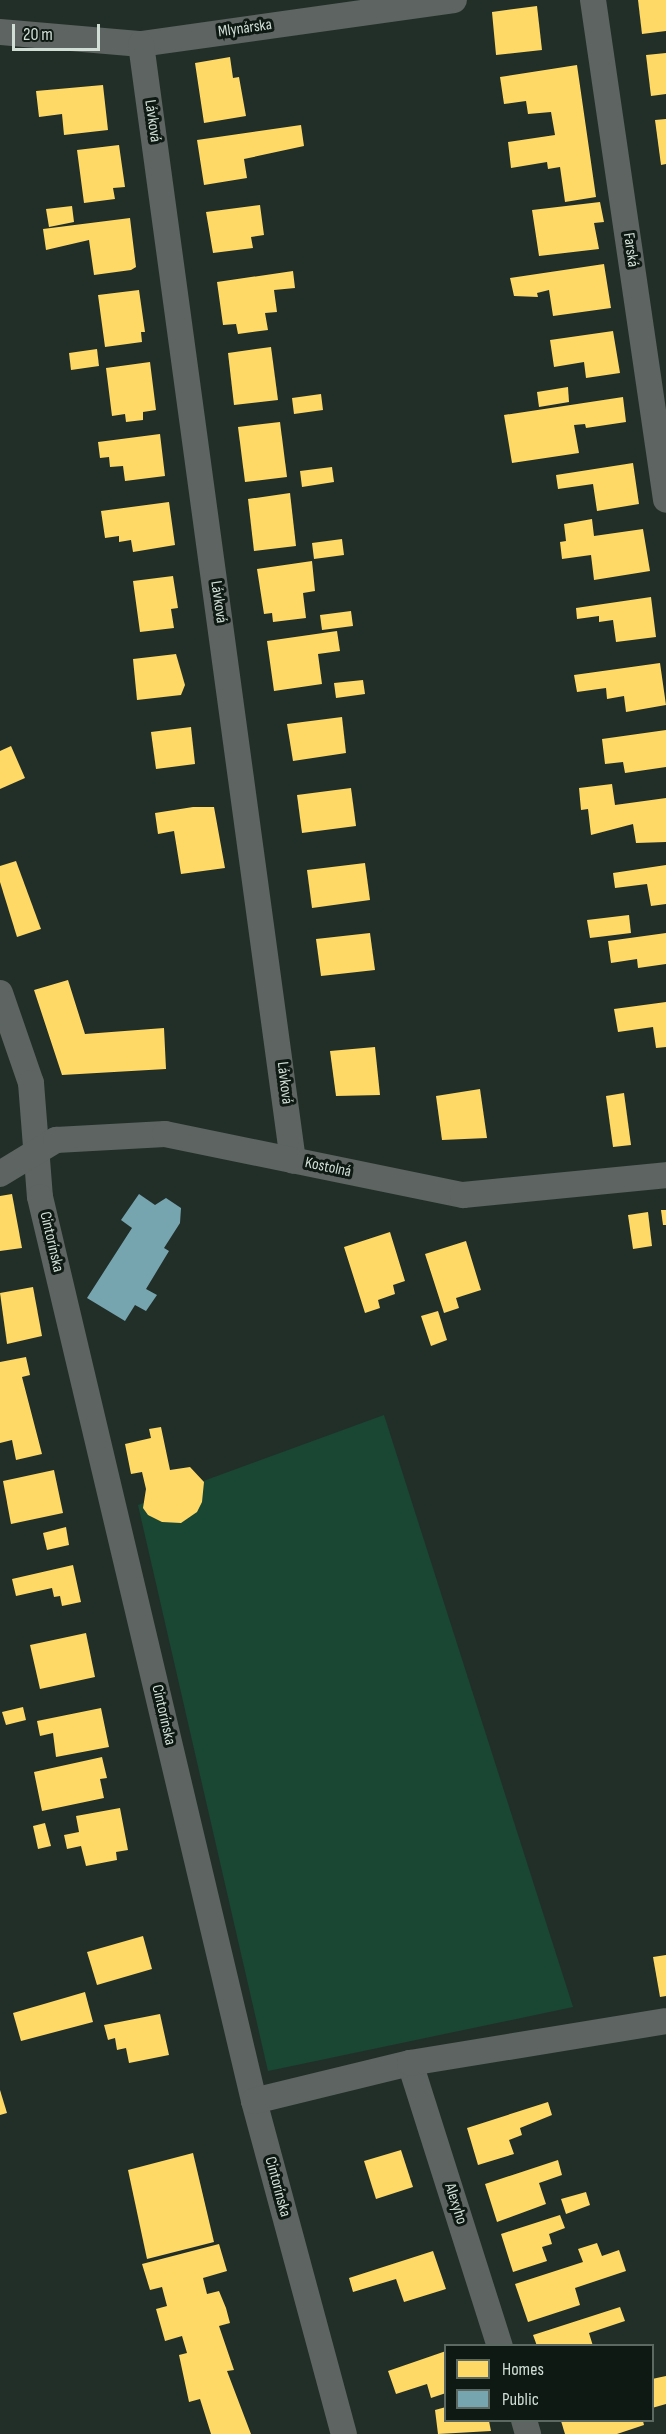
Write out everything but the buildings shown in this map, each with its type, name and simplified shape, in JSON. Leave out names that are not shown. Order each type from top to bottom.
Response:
[{"type":"street","name":"Mlynárska","points":[[0,32],[141,44],[454,0]]},
{"type":"street","name":"Farská","points":[[593,0],[666,500]]},
{"type":"street","name":"Lávková","points":[[141,44],[293,1161]]},
{"type":"street","name":"Cintorínska","points":[[0,993],[31,1083],[40,1197],[254,2101],[344,2434]]},
{"type":"street","name":"Kostolná","points":[[0,1174],[56,1140],[165,1134],[463,1196],[666,1175]]},
{"type":"street","points":[[254,2101],[410,2063],[666,2021]]},
{"type":"street","name":"Alexyho","points":[[410,2063],[499,2344]]},
{"type":"green space","points":[[384,1415],[573,2007],[268,2071],[138,1505]]}]
